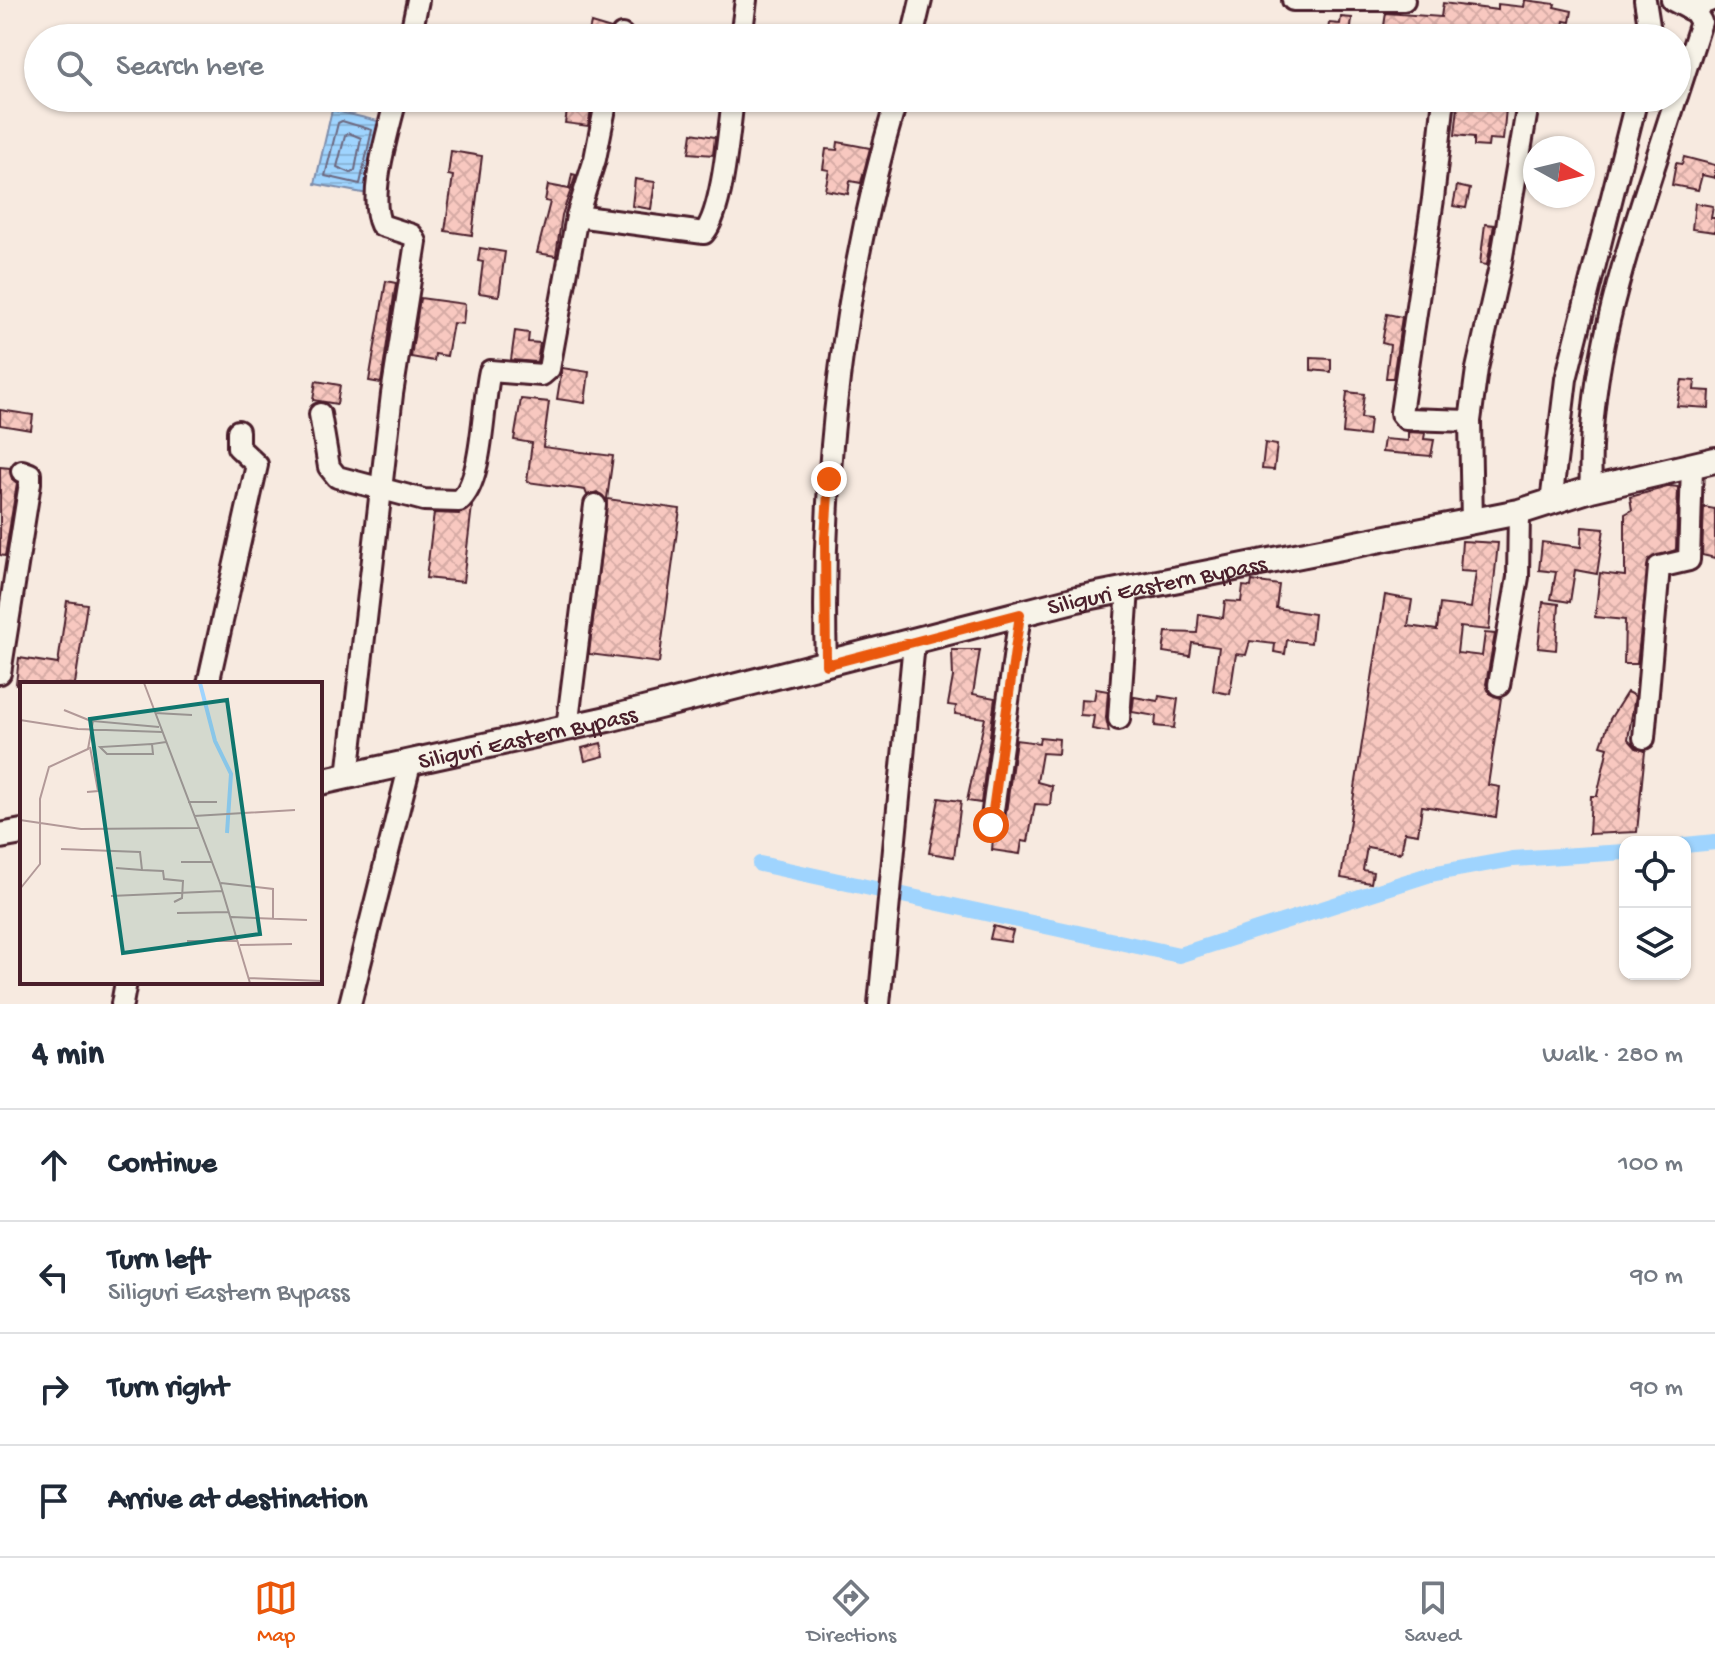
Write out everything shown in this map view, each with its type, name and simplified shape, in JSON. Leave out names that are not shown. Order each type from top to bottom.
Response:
[{"type":"main road","name":"Siliguri Eastern Bypass","points":[[322,782],[567,728],[1128,589],[1519,512],[1591,489],[1703,463]]},
{"type":"main road","points":[[0,836],[20,832]]},
{"type":"street","points":[[413,24],[418,0]]},
{"type":"street","points":[[743,24],[746,0]]},
{"type":"street","points":[[915,24],[921,0]]},
{"type":"street","points":[[1293,0],[1404,0]]},
{"type":"street","points":[[1645,0],[1649,24]]},
{"type":"street","points":[[1680,4],[1712,0]]},
{"type":"street","points":[[1680,4],[1698,14],[1701,22],[1691,53]]},
{"type":"street","points":[[348,776],[392,394],[416,242],[412,235],[381,225],[377,214],[384,152],[393,112]]},
{"type":"street","points":[[320,414],[332,473],[344,481],[382,492],[449,502],[466,495],[474,474],[490,371],[542,375],[549,369],[577,216],[595,159],[604,112]]},
{"type":"street","points":[[577,216],[704,233],[710,226],[720,188],[731,112]]},
{"type":"street","points":[[826,665],[825,538],[833,438],[862,236],[893,112]]},
{"type":"street","points":[[1442,112],[1433,199],[1401,413],[1406,419],[1470,421]]},
{"type":"street","points":[[1472,522],[1470,421],[1477,369],[1503,249],[1527,112]]},
{"type":"street","points":[[1551,503],[1566,379],[1633,112]]},
{"type":"street","points":[[1591,489],[1589,439],[1602,347],[1672,112]]},
{"type":"street","points":[[208,682],[257,465],[238,447],[238,431]]},
{"type":"street","points":[[1644,738],[1659,567],[1689,560],[1703,463]]},
{"type":"street","points":[[0,673],[30,483],[30,474],[22,471]]},
{"type":"street","points":[[567,728],[595,505]]},
{"type":"street","points":[[1499,685],[1518,577],[1519,512]]},
{"type":"street","points":[[1119,719],[1128,589]]},
{"type":"street","points":[[991,825],[1020,614]]},
{"type":"street","points":[[879,1004],[914,643]]},
{"type":"street","points":[[350,1004],[410,764]]},
{"type":"street","points":[[122,1004],[126,984]]},
{"type":"water","points":[[332,112],[382,122],[368,194],[315,184]]},
{"type":"building","points":[[1525,0],[1555,4],[1554,7],[1572,11],[1570,22],[1384,24],[1386,13],[1441,17],[1443,3],[1498,10],[1498,4],[1524,7]]},
{"type":"building","points":[[1341,17],[1352,18],[1351,24],[1340,24]]},
{"type":"building","points":[[567,112],[591,112],[588,126],[565,123]]},
{"type":"building","points":[[1457,112],[1506,112],[1503,140],[1489,139],[1488,147],[1474,146],[1474,137],[1455,135]]},
{"type":"building","points":[[692,133],[715,137],[713,155],[689,153]]},
{"type":"building","points":[[838,142],[870,148],[861,183],[850,181],[848,194],[825,190],[829,170],[823,169],[826,149],[837,150]]},
{"type":"building","points":[[451,151],[482,156],[472,235],[445,231],[453,176],[448,175]]},
{"type":"building","points":[[1684,157],[1715,165],[1715,178],[1702,175],[1698,190],[1672,185],[1676,163],[1682,164]]},
{"type":"building","points":[[572,174],[576,175],[562,215],[556,256],[537,253],[550,202],[545,201],[548,185],[569,189]]},
{"type":"building","points":[[635,179],[655,182],[651,209],[632,206]]},
{"type":"building","points":[[1457,186],[1470,189],[1466,208],[1453,206]]},
{"type":"building","points":[[1695,203],[1713,206],[1711,218],[1715,218],[1715,232],[1692,229]]},
{"type":"building","points":[[1485,224],[1494,225],[1487,265],[1480,264]]},
{"type":"building","points":[[480,248],[505,252],[499,296],[479,293],[483,262],[478,261]]},
{"type":"building","points":[[386,281],[396,283],[381,383],[369,381]]},
{"type":"building","points":[[420,298],[465,304],[463,324],[453,323],[447,356],[435,354],[434,361],[411,357]]},
{"type":"building","points":[[1387,314],[1402,317],[1393,378],[1386,378],[1390,345],[1382,343]]},
{"type":"building","points":[[515,331],[529,333],[528,342],[540,343],[537,362],[511,360]]},
{"type":"building","points":[[1311,358],[1331,359],[1331,372],[1311,370]]},
{"type":"building","points":[[562,368],[589,372],[585,403],[557,399]]},
{"type":"building","points":[[1682,380],[1695,381],[1694,390],[1710,391],[1709,408],[1677,406]]},
{"type":"building","points":[[316,381],[340,385],[337,404],[313,400]]},
{"type":"building","points":[[1347,392],[1364,394],[1361,418],[1370,419],[1368,436],[1343,433]]},
{"type":"building","points":[[521,399],[549,402],[543,447],[613,456],[607,499],[680,509],[659,663],[589,654],[607,501],[597,492],[587,495],[585,490],[527,482],[532,443],[514,440]]},
{"type":"building","points":[[0,410],[33,415],[31,430],[0,425]]},
{"type":"building","points":[[1408,432],[1425,433],[1424,439],[1434,440],[1431,456],[1382,452],[1384,439],[1408,441]]},
{"type":"building","points":[[1265,443],[1277,445],[1274,470],[1262,469]]},
{"type":"building","points":[[0,467],[10,468],[12,479],[17,483],[5,556],[0,555]]},
{"type":"building","points":[[1671,486],[1678,487],[1676,550],[1649,559],[1637,664],[1624,664],[1625,620],[1595,617],[1600,573],[1625,576],[1625,514],[1632,510],[1630,497]]},
{"type":"building","points":[[472,506],[463,582],[426,578],[434,513],[459,514]]},
{"type":"building","points":[[1704,507],[1715,509],[1715,558],[1702,555]]},
{"type":"building","points":[[1582,527],[1604,529],[1597,574],[1575,570],[1570,602],[1551,599],[1556,572],[1539,570],[1542,542],[1581,547]]},
{"type":"building","points":[[1462,541],[1498,543],[1489,630],[1460,627],[1457,653],[1482,656],[1485,633],[1495,634],[1486,684],[1490,694],[1501,698],[1488,785],[1500,787],[1496,817],[1422,806],[1418,834],[1405,832],[1401,853],[1367,847],[1363,870],[1373,872],[1371,883],[1341,878],[1385,595],[1412,600],[1408,626],[1437,630],[1440,604],[1471,608],[1476,572],[1460,571]]},
{"type":"building","points":[[1252,581],[1279,585],[1276,608],[1314,614],[1311,643],[1287,640],[1285,654],[1274,652],[1275,644],[1250,641],[1246,655],[1236,654],[1230,694],[1213,691],[1219,647],[1192,643],[1190,656],[1163,652],[1166,632],[1197,633],[1199,614],[1223,618],[1225,601],[1241,602],[1243,586],[1251,587]]},
{"type":"building","points":[[67,601],[87,604],[75,682],[16,684],[19,658],[58,664]]},
{"type":"building","points":[[1543,602],[1559,604],[1556,650],[1538,648]]},
{"type":"building","points":[[952,650],[980,650],[973,694],[995,698],[981,803],[967,801],[985,718],[955,714],[956,706],[948,705],[953,677]]},
{"type":"building","points":[[1096,689],[1108,691],[1106,718],[1109,732],[1092,729],[1094,716],[1080,715],[1081,699],[1094,700]]},
{"type":"building","points":[[1627,692],[1635,696],[1628,739],[1636,748],[1645,751],[1637,832],[1589,834],[1591,796],[1597,796],[1608,747],[1601,745],[1610,719]]},
{"type":"building","points":[[1159,696],[1178,699],[1174,728],[1155,726],[1156,716],[1132,712],[1134,697],[1158,701]]},
{"type":"building","points":[[1040,737],[1059,739],[1058,754],[1042,753],[1037,782],[1052,786],[1050,805],[1035,804],[1028,842],[1022,841],[1020,854],[992,850],[993,838],[1004,827],[1016,740],[1039,743]]},
{"type":"building","points":[[601,743],[604,756],[585,761],[582,748]]},
{"type":"building","points":[[939,798],[961,801],[954,857],[929,853]]},
{"type":"building","points":[[993,926],[1013,931],[1010,942],[990,939]]},
{"type":"waterway","points":[[1691,844],[1715,842]]},
{"type":"waterway","points":[[760,864],[1179,955],[1431,874],[1513,859],[1619,852]]},
{"type":"route","points":[[829,479],[824,598],[826,665],[1020,614],[991,825]]}]
